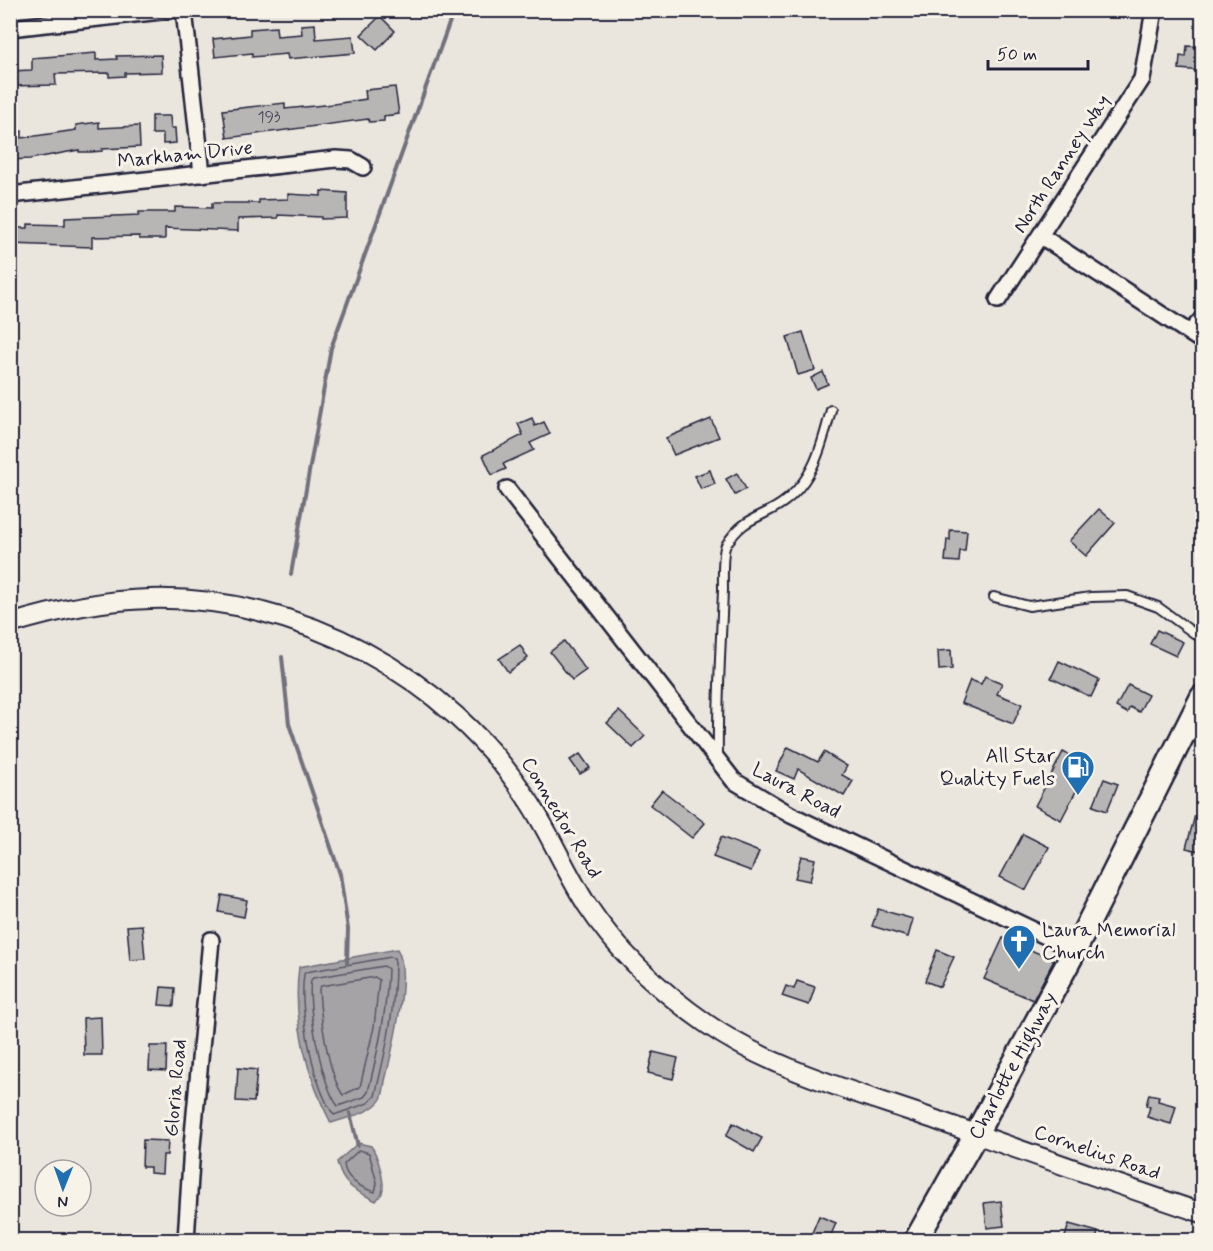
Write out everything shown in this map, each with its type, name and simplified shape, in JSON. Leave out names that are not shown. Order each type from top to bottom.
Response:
[{"type":"main road","name":"Charlotte Highway","points":[[916,1240],[976,1134],[1193,733],[1203,697]]},
{"type":"street","points":[[10,28],[170,10]]},
{"type":"street","points":[[184,10],[202,174]]},
{"type":"street","name":"North Ranney Way","points":[[998,300],[1142,79],[1154,10]]},
{"type":"street","name":"Markham Drive","points":[[10,195],[336,159],[351,160],[363,167]]},
{"type":"street","points":[[1041,236],[1196,337],[1203,319]]},
{"type":"street","name":"Laura Road","points":[[507,489],[734,781],[790,815],[1075,950]]},
{"type":"street","name":"Connector Road","points":[[10,624],[68,609],[114,601],[152,598],[189,601],[230,606],[293,621],[367,653],[399,672],[431,696],[467,726],[502,765],[528,799],[572,879],[606,930],[627,956],[687,1010],[739,1043],[787,1065],[847,1089],[976,1134]]},
{"type":"street","name":"Gloria Road","points":[[186,1240],[211,940]]},
{"type":"street","name":"Cornelius Road","points":[[976,1134],[1203,1213]]},
{"type":"lane","points":[[718,760],[718,681],[725,546],[741,526],[779,506],[805,482],[814,464],[831,410]]},
{"type":"lane","points":[[994,597],[1029,606],[1091,597],[1127,596],[1158,607],[1203,639]]},
{"type":"water","points":[[397,949],[401,960],[402,992],[382,1097],[372,1108],[331,1123],[315,1087],[303,1047],[297,987],[299,967]]},
{"type":"water","points":[[358,1143],[371,1146],[378,1162],[383,1189],[376,1201],[346,1182],[337,1162]]},
{"type":"building","points":[[380,16],[395,31],[377,50],[361,35]]},
{"type":"building","points":[[315,24],[316,39],[353,36],[355,53],[288,59],[287,54],[252,57],[252,53],[215,57],[213,39],[250,35],[250,29],[276,27],[277,36],[302,34],[301,25]]},
{"type":"building","points":[[1187,46],[1203,47],[1203,71],[1179,69],[1180,56],[1186,57]]},
{"type":"building","points":[[96,53],[96,60],[117,59],[116,56],[161,55],[162,72],[125,73],[125,76],[109,77],[109,73],[55,74],[56,85],[10,86],[10,71],[32,70],[32,58]]},
{"type":"building","points":[[395,87],[399,114],[384,116],[384,121],[369,122],[368,119],[227,138],[223,110],[285,103],[285,109],[334,104],[366,99],[365,90]]},
{"type":"building","points":[[152,116],[170,116],[171,128],[175,128],[176,143],[163,144],[163,134],[152,134]]},
{"type":"building","points":[[99,122],[99,128],[139,126],[140,147],[102,149],[102,151],[91,152],[79,152],[79,150],[30,159],[10,160],[10,132],[22,131],[22,138],[76,130],[76,125]]},
{"type":"building","points":[[321,191],[347,193],[347,218],[321,219],[321,217],[278,215],[278,218],[238,219],[238,231],[165,228],[165,239],[139,239],[139,236],[92,237],[92,247],[10,244],[10,228],[28,228],[28,224],[65,225],[65,218],[139,215],[139,212],[175,212],[175,207],[212,208],[212,203],[259,203],[259,200],[288,199],[288,194],[321,196]]},
{"type":"building","points":[[803,332],[815,370],[798,375],[787,337]]},
{"type":"building","points":[[823,372],[828,384],[816,389],[811,378]]},
{"type":"building","points":[[532,418],[535,426],[544,422],[550,434],[530,443],[534,450],[503,464],[506,469],[492,475],[483,455],[523,435],[518,424]]},
{"type":"building","points":[[711,419],[719,437],[674,455],[666,438]]},
{"type":"building","points":[[710,470],[715,484],[701,489],[695,476]]},
{"type":"building","points":[[737,473],[746,489],[735,495],[726,479]]},
{"type":"building","points":[[1099,509],[1115,523],[1086,556],[1069,541]]},
{"type":"building","points":[[950,530],[967,531],[965,551],[960,551],[959,562],[945,561]]},
{"type":"building","points":[[1157,630],[1183,642],[1176,656],[1150,644]]},
{"type":"building","points":[[564,641],[586,670],[572,680],[550,652]]},
{"type":"building","points":[[520,645],[528,658],[508,672],[499,659]]},
{"type":"building","points":[[951,650],[952,669],[939,670],[938,651]]},
{"type":"building","points":[[1059,661],[1099,680],[1091,697],[1051,678]]},
{"type":"building","points":[[985,676],[1002,683],[997,694],[1022,704],[1013,724],[961,703],[970,680],[981,684]]},
{"type":"building","points":[[1128,685],[1148,695],[1139,712],[1130,707],[1127,713],[1116,707]]},
{"type":"building","points":[[619,711],[645,736],[633,748],[607,723]]},
{"type":"building","points":[[788,747],[818,762],[824,752],[847,766],[842,775],[853,781],[844,796],[798,769],[794,779],[776,771]]},
{"type":"building","points":[[1063,752],[1089,766],[1061,820],[1035,806]]},
{"type":"building","points":[[580,754],[590,768],[580,774],[570,760]]},
{"type":"building","points":[[1104,779],[1118,784],[1107,811],[1093,806]]},
{"type":"building","points":[[662,790],[705,823],[692,838],[650,805]]},
{"type":"building","points":[[1199,801],[1203,801],[1203,852],[1186,848]]},
{"type":"building","points":[[1023,834],[1049,847],[1026,890],[1000,877]]},
{"type":"building","points":[[721,837],[759,852],[751,871],[713,857]]},
{"type":"building","points":[[801,856],[815,859],[810,881],[795,878]]},
{"type":"building","points":[[222,895],[247,900],[244,917],[219,912]]},
{"type":"building","points":[[878,909],[913,919],[908,937],[872,926]]},
{"type":"building","points":[[142,925],[145,959],[130,960],[127,926]]},
{"type":"building","name":"Laura Memorial Church","points":[[1003,938],[1054,960],[1033,1000],[984,979]]},
{"type":"building","points":[[937,950],[954,957],[940,987],[925,981]]},
{"type":"building","points":[[797,981],[815,987],[809,1005],[782,996],[786,986],[794,989]]},
{"type":"building","points":[[161,987],[175,988],[174,1006],[159,1005]]},
{"type":"building","points":[[101,1017],[102,1055],[84,1055],[83,1018]]},
{"type":"building","points":[[150,1046],[167,1046],[166,1071],[149,1070]]},
{"type":"building","points":[[653,1052],[678,1058],[673,1079],[648,1073]]},
{"type":"building","points":[[238,1068],[257,1070],[254,1102],[236,1101]]},
{"type":"building","points":[[1149,1094],[1159,1096],[1158,1101],[1176,1106],[1171,1124],[1147,1117],[1150,1107],[1146,1106]]},
{"type":"building","points":[[733,1123],[762,1138],[754,1152],[726,1136]]},
{"type":"building","points":[[143,1140],[168,1141],[167,1155],[163,1155],[162,1174],[150,1173],[150,1167],[142,1167]]},
{"type":"building","points":[[1001,1201],[1004,1226],[987,1228],[984,1203]]},
{"type":"building","points":[[819,1216],[836,1223],[829,1240],[809,1240]]},
{"type":"building","points":[[1069,1224],[1098,1232],[1096,1240],[1064,1240]]},
{"type":"waterway","points":[[291,574],[331,348],[454,10]]},
{"type":"waterway","points":[[282,657],[289,724],[340,874],[348,929],[347,964]]},
{"type":"waterway","points":[[350,1113],[358,1146]]},
{"type":"place","name":"All Star Quality Fuels","points":[[1078,796]]},
{"type":"place","name":"Laura Memorial Church","points":[[1019,970]]}]
